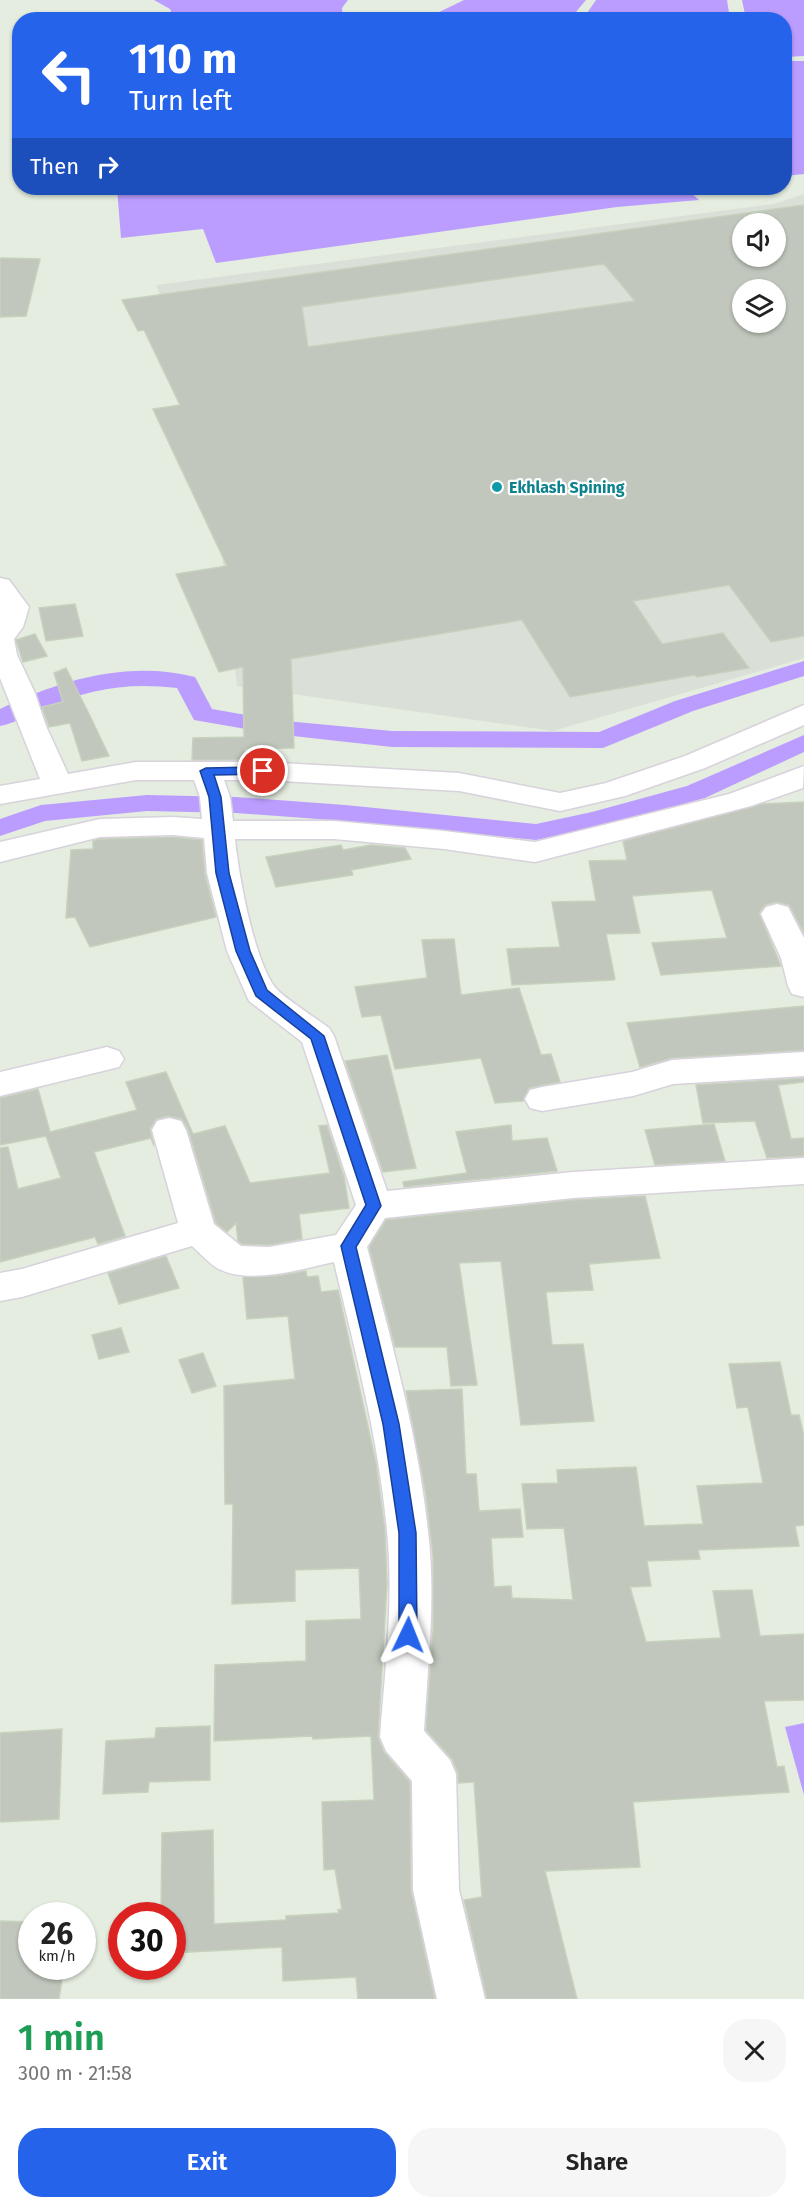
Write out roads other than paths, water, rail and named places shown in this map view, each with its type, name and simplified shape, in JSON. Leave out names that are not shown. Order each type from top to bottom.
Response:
[{"type":"street","points":[[0,586],[15,607],[9,627],[0,638],[3,655],[58,785]]},
{"type":"street","points":[[0,852],[100,828],[173,826],[214,806],[263,771],[459,782],[560,802],[614,790],[695,762],[804,714]]},
{"type":"street","points":[[0,795],[136,771],[214,806],[334,830],[444,840],[535,852],[740,800],[792,782],[804,775]]},
{"type":"street","points":[[214,806],[223,873],[243,951],[261,993],[317,1036],[374,1206]]},
{"type":"street","points":[[777,914],[797,958],[804,986]]},
{"type":"street","points":[[0,1084],[107,1059]]},
{"type":"street","points":[[542,1099],[633,1084],[672,1072],[804,1064]]},
{"type":"street","points":[[169,1130],[198,1231],[231,1260],[269,1261],[348,1246],[374,1206]]},
{"type":"street","points":[[374,1206],[573,1185],[804,1171]]},
{"type":"street","points":[[0,1287],[22,1283],[198,1231]]},
{"type":"street","points":[[348,1246],[391,1424],[408,1533],[409,1614],[402,1737],[434,1774],[436,1890],[461,1999]]},
{"type":"waterway","points":[[0,719],[33,703],[90,684],[145,677],[186,682],[203,715],[275,727],[392,739],[603,740],[684,706],[804,668]]},
{"type":"waterway","points":[[0,828],[41,813],[147,803],[236,805],[345,813],[536,832],[594,820],[696,792],[804,743]]},
{"type":"place","name":"Ekhlash Spining","points":[[497,487]]}]
